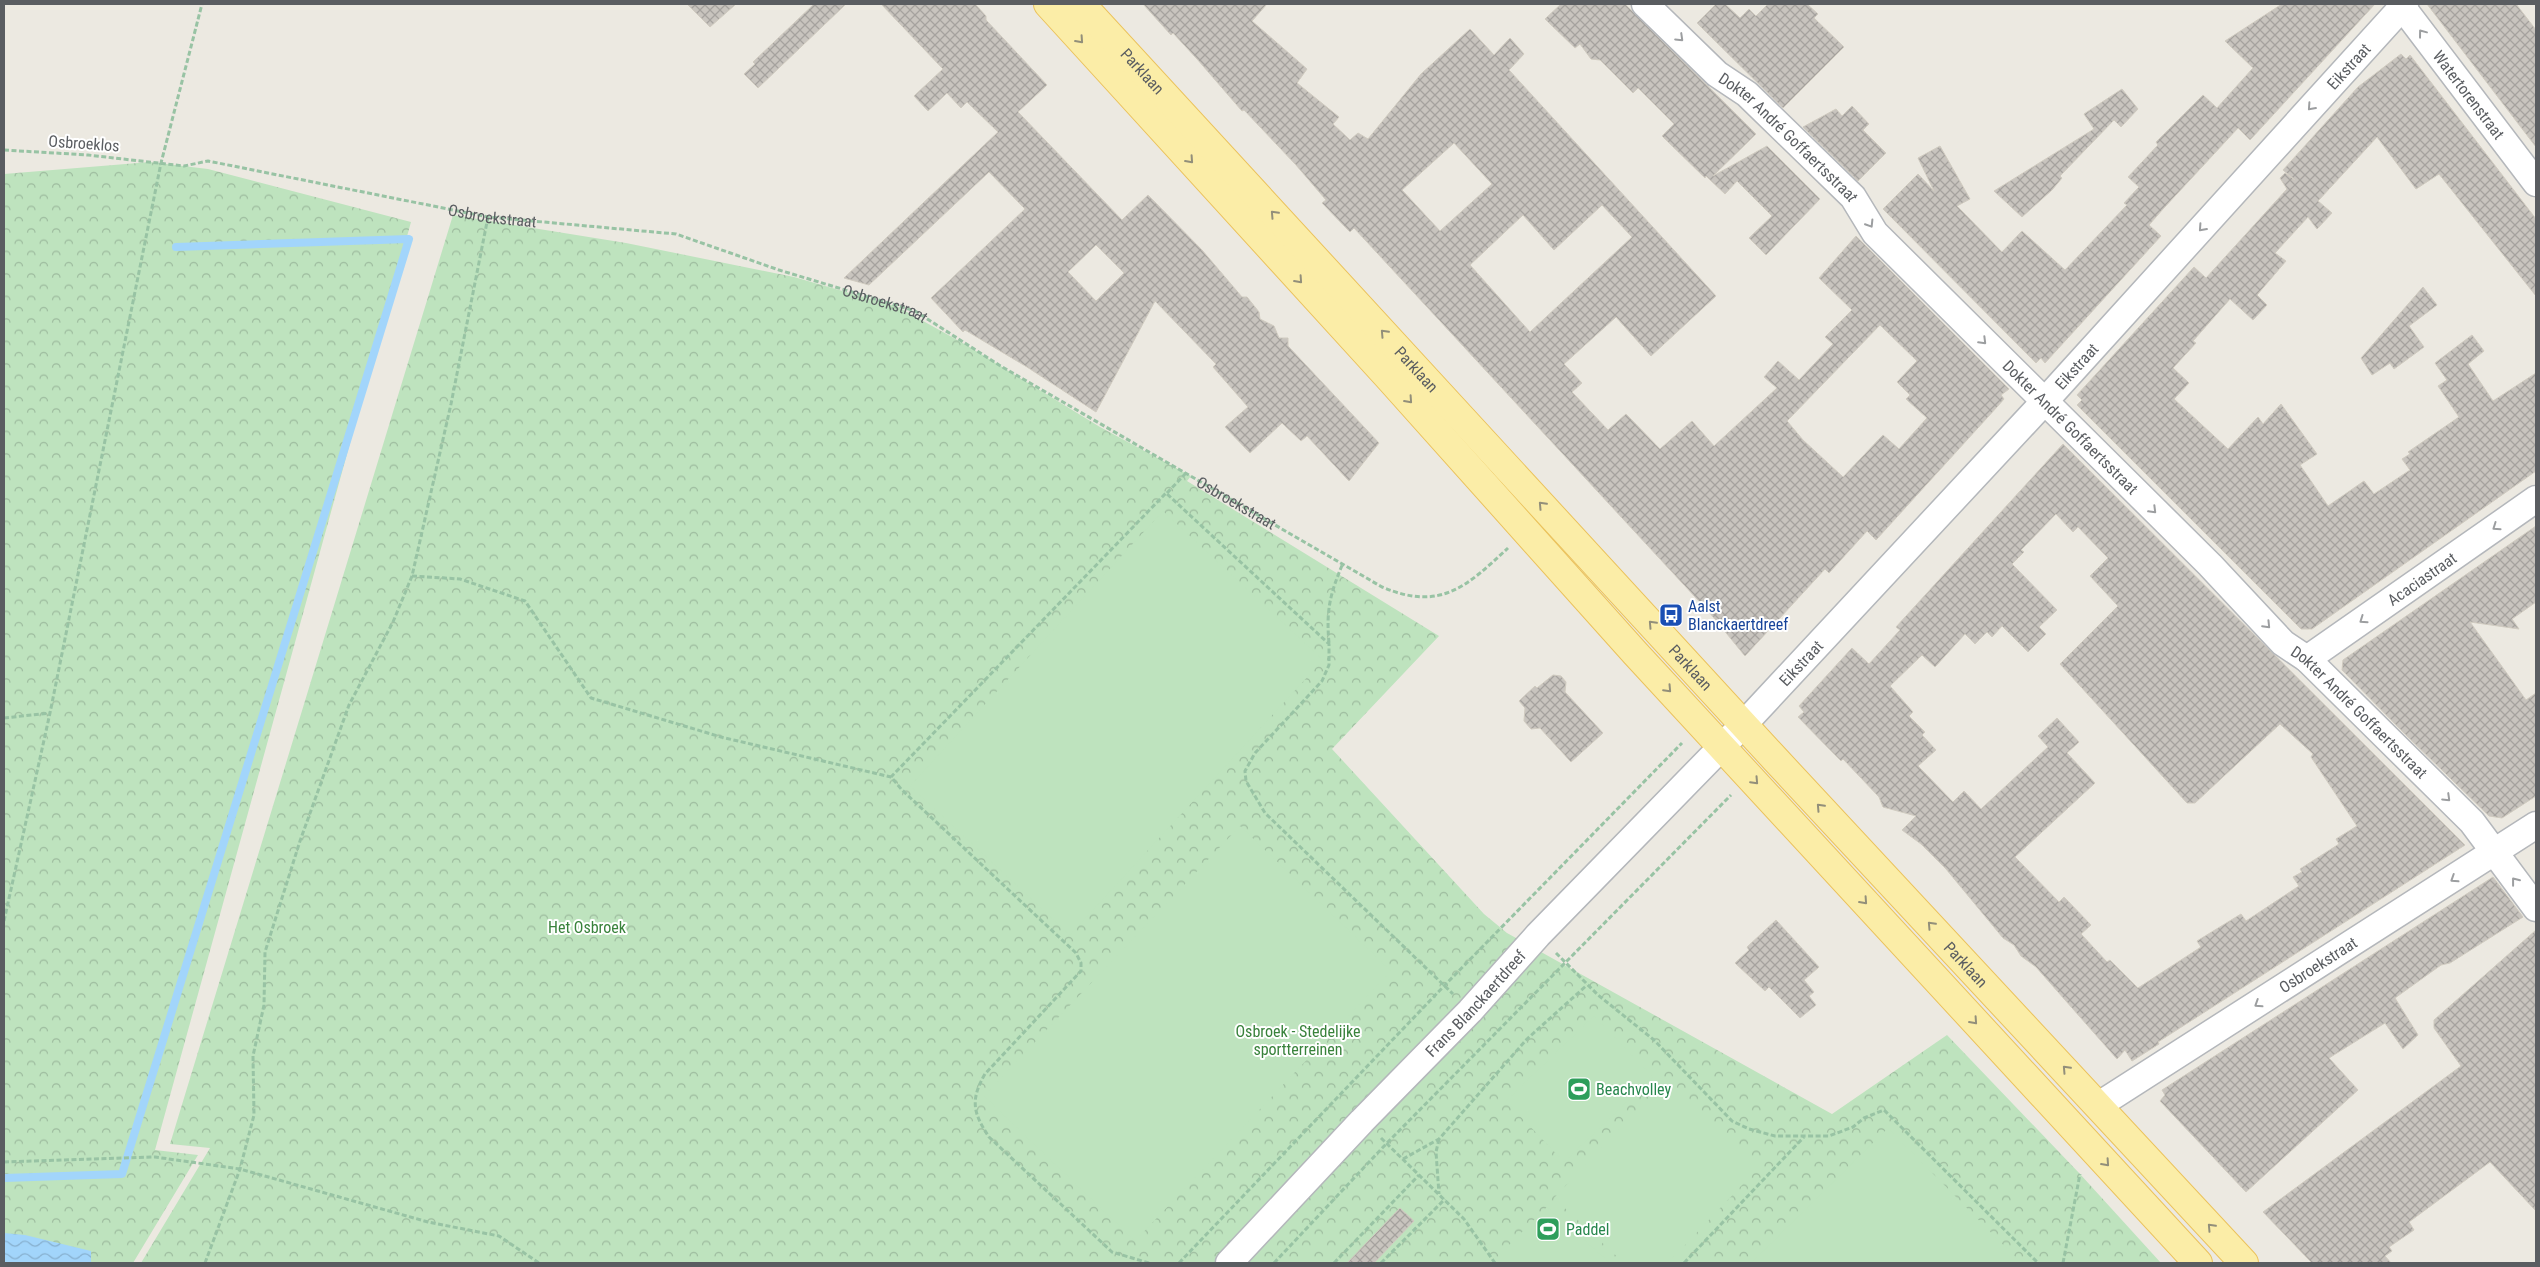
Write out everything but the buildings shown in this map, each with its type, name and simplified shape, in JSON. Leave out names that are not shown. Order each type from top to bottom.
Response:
[{"type":"main road","name":"Parklaan","points":[[1048,4],[1635,653],[2198,1263]]},
{"type":"main road","name":"Parklaan","points":[[1081,4],[1744,724],[2244,1263]]},
{"type":"street","name":"Dokter André Goffaertsstraat","points":[[1645,4],[1717,74],[1748,94],[1846,190],[1875,233],[2210,565],[2283,643],[2307,659],[2472,822],[2536,908]]},
{"type":"street","name":"Eikstraat","points":[[1721,746],[1744,724],[2044,402],[2402,5]]},
{"type":"street","name":"Watertorenstraat","points":[[2402,5],[2536,183]]},
{"type":"street","name":"Acaciastraat","points":[[2307,659],[2536,499]]},
{"type":"street","name":"Frans Blanckaertdreef","points":[[1229,1263],[1362,1120],[1470,1011],[1538,935],[1721,746]]},
{"type":"street","name":"Osbroekstraat","points":[[2099,1105],[2536,825]]},
{"type":"path","points":[[4,921],[50,713],[161,163],[202,4]]},
{"type":"path","name":"Osbroeklos","points":[[4,150],[161,163]]},
{"type":"path","name":"Osbroekstraat","points":[[161,163],[184,166],[208,162],[488,217],[676,234],[779,270],[915,311],[999,365],[1398,593],[1436,597],[1469,584],[1526,531]]},
{"type":"path","points":[[205,1263],[240,1169],[254,1115],[253,1056],[264,1006],[265,952],[300,841],[349,705],[393,622],[412,576],[451,404],[488,217]]},
{"type":"path","points":[[891,777],[1187,472]]},
{"type":"path","points":[[1166,493],[1329,644]]},
{"type":"path","points":[[1343,563],[1330,595],[1328,624],[1330,665],[1322,681],[1255,753],[1245,771],[1246,781],[1265,813],[1470,1011]]},
{"type":"path","points":[[412,576],[460,579],[525,601],[591,698],[721,738],[891,777],[902,790],[1076,953],[1081,963],[1081,971],[985,1074],[978,1086],[974,1111],[988,1136],[1112,1252],[1149,1263]]},
{"type":"path","points":[[4,718],[50,713]]},
{"type":"path","points":[[1179,1263],[1444,986],[1684,740]]},
{"type":"path","points":[[1274,1263],[1387,1143],[1732,793]]},
{"type":"path","points":[[1538,935],[1587,985],[1654,1040],[1732,1121],[1749,1129],[1775,1136],[1830,1136],[1853,1127],[1864,1118],[1884,1110],[2038,1263]]},
{"type":"path","points":[[1403,1158],[1439,1139],[1527,1039],[1587,985]]},
{"type":"path","points":[[1362,1120],[1464,1219],[1496,1263]]},
{"type":"path","points":[[1684,1263],[1805,1137]]},
{"type":"path","points":[[1439,1139],[1436,1152],[1439,1194]]},
{"type":"path","points":[[4,1162],[154,1157],[240,1169],[428,1222],[499,1236],[539,1263]]},
{"type":"path","points":[[2062,1263],[2080,1174]]},
{"type":"path","points":[[1334,1263],[1420,1175]]},
{"type":"path","points":[[1381,1263],[1445,1199]]},
{"type":"green space","points":[[150,162],[208,169],[411,222],[155,1150],[198,1155],[133,1263],[4,1263],[4,174]]},
{"type":"green space","name":"Het Osbroek","points":[[453,215],[626,243],[794,277],[898,307],[968,346],[1100,427],[1191,476],[1187,481],[1439,636],[1332,749],[1484,914],[1507,933],[1832,1114],[1947,1035],[2080,1174],[2161,1263],[141,1263],[210,1148],[170,1144]]},
{"type":"green space","points":[[1163,511],[1323,660],[1070,935],[910,786]]},
{"type":"green space","name":"Osbroek - Stedelijke sportterreinen","points":[[1240,826],[1391,971],[1135,1241],[984,1096]]},
{"type":"green space","name":"Beachvolley","points":[[1594,1016],[1653,1077],[1564,1162],[1506,1101]]},
{"type":"green space","points":[[1667,1078],[1760,1166],[1668,1263],[1624,1263],[1554,1198]]},
{"type":"green space","points":[[1888,1128],[2021,1263],[1751,1263]]},
{"type":"green space","name":"Paddel","points":[[1547,1207],[1610,1263],[1515,1263],[1503,1251]]},
{"type":"water","points":[[4,1233],[25,1235],[91,1251],[91,1263],[4,1263]]},
{"type":"waterway","points":[[4,1178],[122,1174],[409,239],[176,247]]},
{"type":"place","name":"Aalst Blanckaertdreef","points":[[1671,615]]},
{"type":"place","name":"Beachvolley","points":[[1579,1089]]},
{"type":"place","name":"Paddel","points":[[1548,1229]]}]
